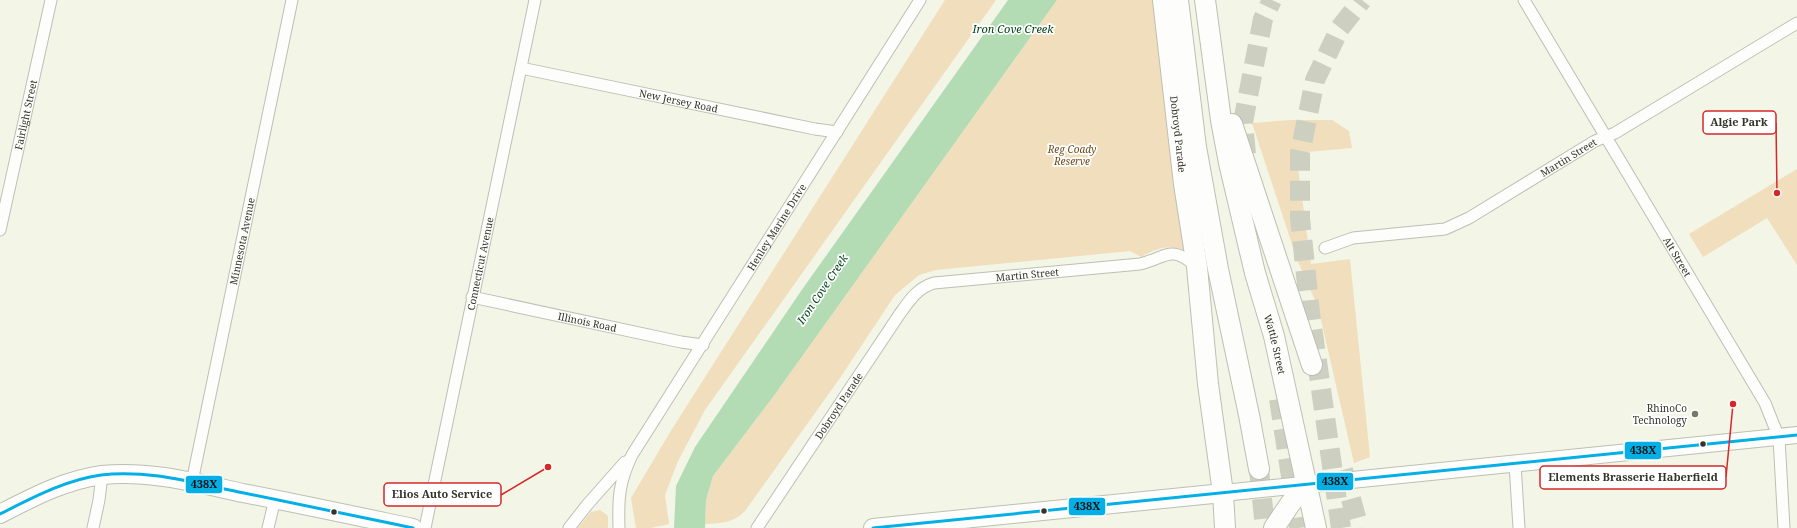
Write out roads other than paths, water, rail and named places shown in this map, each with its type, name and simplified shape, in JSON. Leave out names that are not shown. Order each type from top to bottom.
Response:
[{"type":"highway","name":"Dobroyd Parade","points":[[1163,0],[1184,184],[1196,267]]},
{"type":"highway","points":[[1178,0],[1198,154],[1218,269],[1248,407],[1259,469]]},
{"type":"highway","points":[[1205,0],[1211,53],[1230,117],[1312,365]]},
{"type":"highway","name":"Wattle Street","points":[[1211,53],[1229,163],[1255,273],[1274,336],[1316,528]]},
{"type":"highway","points":[[1196,267],[1208,384],[1223,492],[1225,528]]},
{"type":"highway","points":[[1274,528],[1306,484]]},
{"type":"main road","points":[[873,528],[988,522],[1223,492],[1779,438],[1797,435]]},
{"type":"main road","points":[[0,514],[68,482],[102,475],[131,474],[192,482],[413,528]]},
{"type":"street","name":"Fairlight Street","points":[[0,230],[51,0]]},
{"type":"street","name":"Minnesota Avenue","points":[[192,482],[292,0]]},
{"type":"street","name":"Connecticut Avenue","points":[[425,528],[535,0]]},
{"type":"street","name":"Henley Marine Drive","points":[[569,528],[587,505],[632,454],[703,345],[920,0]]},
{"type":"street","name":"Alt Street","points":[[1524,0],[1765,403],[1779,438],[1784,528]]},
{"type":"street","name":"Martin Street","points":[[1325,248],[1353,238],[1445,229],[1469,218],[1595,141],[1615,133],[1797,23]]},
{"type":"street","name":"New Jersey Road","points":[[521,68],[815,129],[837,132]]},
{"type":"street","name":"Martin Street","points":[[923,287],[934,283],[1132,265],[1147,262],[1170,253],[1184,258],[1196,267]]},
{"type":"street","name":"Dobroyd Parade","points":[[757,528],[899,315],[910,300],[923,287]]},
{"type":"street","name":"Illinois Road","points":[[472,297],[681,342],[703,345]]},
{"type":"street","name":"Henley Marine Drive","points":[[619,528],[622,476],[632,454]]},
{"type":"street","points":[[1515,464],[1518,528]]},
{"type":"street","points":[[93,528],[99,500],[102,475]]},
{"type":"street","points":[[268,528],[275,499]]},
{"type":"water","name":"Iron Cove Creek","points":[[1008,0],[1057,0],[773,397],[713,476],[706,500],[705,528],[674,528],[676,486],[695,447],[801,291]]},
{"type":"tunnel","points":[[1246,154],[1243,122],[1263,19],[1272,0]]},
{"type":"tunnel","points":[[1341,528],[1310,313],[1300,218],[1300,153],[1315,80],[1340,28],[1362,0]]},
{"type":"tunnel","points":[[1279,399],[1299,528]]},
{"type":"tunnel","points":[[1259,469],[1265,528]]},
{"type":"tunnel","points":[[1343,470],[1359,528]]},
{"type":"place","name":"Algie Park","points":[[1777,193]]},
{"type":"place","name":"Elements Brasserie Haberfield","points":[[1733,404]]},
{"type":"place","name":"RhinoCo Technology","points":[[1695,414]]},
{"type":"place","name":"Elios Auto Service","points":[[548,467]]},
{"type":"park label","name":"Reg Coady Reserve","points":[[1072,154]]}]
